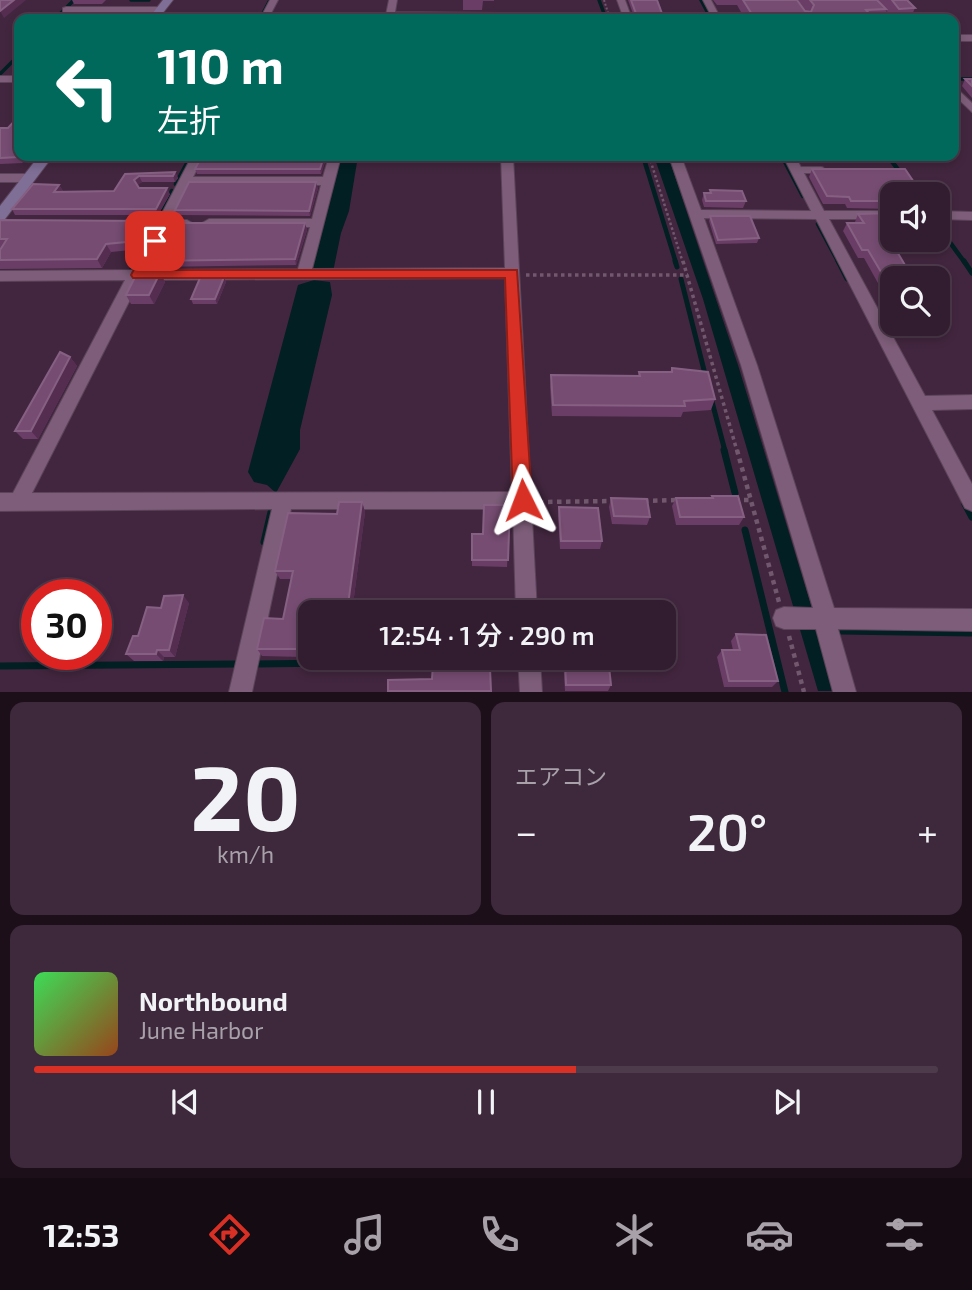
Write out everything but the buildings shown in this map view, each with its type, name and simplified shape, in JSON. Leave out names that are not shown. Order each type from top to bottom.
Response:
[{"type":"main road","points":[[157,14],[168,0]]},
{"type":"main road","points":[[5,220],[42,161]]},
{"type":"street","points":[[870,0],[883,14]]},
{"type":"street","points":[[66,10],[160,10]]},
{"type":"street","points":[[959,95],[972,109]]},
{"type":"street","points":[[195,161],[179,186],[164,224],[9,502],[523,501]]},
{"type":"street","points":[[304,274],[334,161]]},
{"type":"street","points":[[507,161],[527,600]]},
{"type":"street","points":[[677,161],[748,365],[845,691]]},
{"type":"street","points":[[792,161],[972,502]]},
{"type":"street","points":[[0,178],[29,178]]},
{"type":"street","points":[[179,186],[329,181]]},
{"type":"street","points":[[696,214],[880,215]]},
{"type":"street","points":[[950,215],[972,216]]},
{"type":"street","points":[[109,223],[318,223]]},
{"type":"street","points":[[0,276],[512,274]]},
{"type":"street","points":[[919,403],[972,402]]},
{"type":"street","points":[[240,691],[284,501]]},
{"type":"street","points":[[789,618],[972,620]]},
{"type":"street","points":[[530,670],[531,691]]},
{"type":"lane","points":[[797,170],[824,170]]},
{"type":"path","points":[[651,161],[688,275],[750,500],[789,618],[804,691]]},
{"type":"path","points":[[512,274],[688,275]]},
{"type":"path","points":[[630,501],[683,500]]},
{"type":"path","points":[[723,500],[750,500]]},
{"type":"path","points":[[523,501],[617,501]]},
{"type":"shaded area","points":[[338,161],[357,161],[349,211],[341,233],[333,272],[309,270]]},
{"type":"shaded area","points":[[656,161],[670,161],[738,365],[837,691],[818,691],[703,299]]},
{"type":"shaded area","points":[[314,280],[330,282],[332,295],[300,430],[300,449],[276,493],[267,485],[254,482],[248,472],[298,285]]},
{"type":"waterway","points":[[60,14],[74,0]]},
{"type":"waterway","points":[[131,0],[149,0]]},
{"type":"waterway","points":[[263,14],[270,0]]},
{"type":"waterway","points":[[599,0],[604,14]]},
{"type":"waterway","points":[[701,0],[708,14]]},
{"type":"waterway","points":[[0,74],[14,60]]},
{"type":"waterway","points":[[961,79],[972,79]]},
{"type":"waterway","points":[[176,184],[188,161]]},
{"type":"waterway","points":[[645,161],[676,263]]},
{"type":"waterway","points":[[785,161],[803,196]]},
{"type":"waterway","points":[[892,161],[902,175]]},
{"type":"waterway","points":[[160,215],[172,191]]},
{"type":"waterway","points":[[818,224],[839,263]]},
{"type":"waterway","points":[[135,263],[152,230]]},
{"type":"waterway","points":[[950,242],[965,263]]},
{"type":"waterway","points":[[675,261],[677,267]]},
{"type":"waterway","points":[[964,261],[972,273]]},
{"type":"waterway","points":[[132,269],[135,263]]},
{"type":"waterway","points":[[839,263],[847,279]]},
{"type":"waterway","points":[[681,279],[706,378]]},
{"type":"waterway","points":[[711,398],[725,451]]},
{"type":"waterway","points":[[724,450],[735,493]]},
{"type":"waterway","points":[[965,504],[972,517]]},
{"type":"waterway","points":[[264,542],[271,512]]},
{"type":"waterway","points":[[745,530],[785,692]]},
{"type":"waterway","points":[[840,631],[972,633]]},
{"type":"waterway","points":[[254,664],[298,663]]},
{"type":"waterway","points":[[0,666],[237,664]]},
{"type":"route","points":[[155,241],[138,275],[512,273],[523,500]]}]
